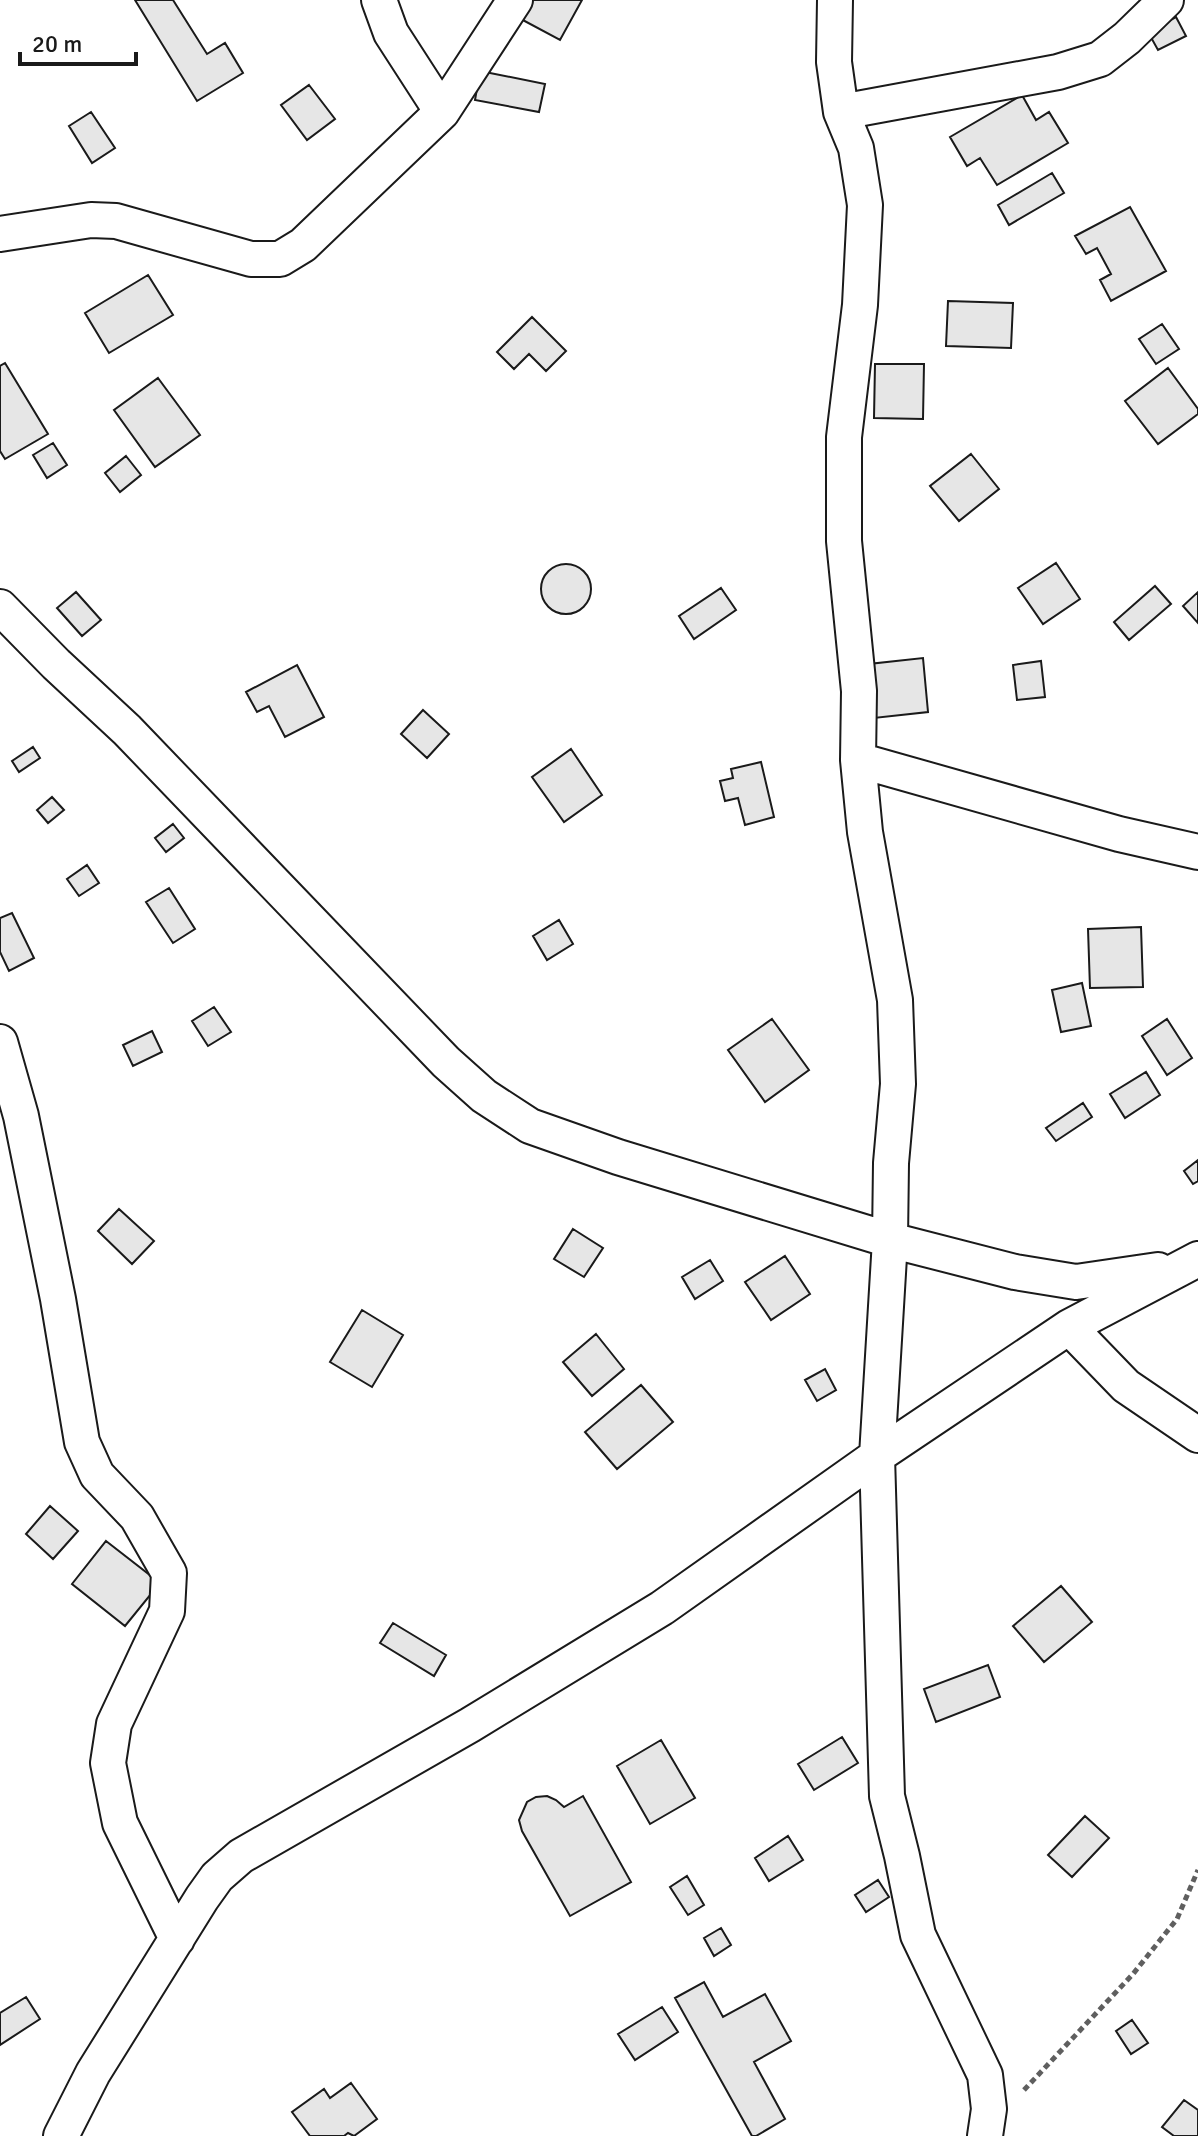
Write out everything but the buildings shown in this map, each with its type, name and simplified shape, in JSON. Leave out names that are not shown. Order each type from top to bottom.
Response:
[{"type":"street","points":[[379,0],[391,33],[442,112]]},
{"type":"street","points":[[0,234],[91,220],[116,221],[251,259],[280,259],[303,245],[442,112],[515,0]]},
{"type":"street","points":[[835,0],[834,62],[841,112],[856,148],[865,205],[860,305],[844,437],[844,541],[859,691],[858,760],[865,832],[895,1000],[898,1084],[891,1163],[890,1240],[877,1456],[887,1796],[918,1935],[985,2075],[989,2109],[986,2132]]},
{"type":"street","points":[[841,112],[1058,72],[1100,59],[1166,0]]},
{"type":"street","points":[[0,607],[127,730],[446,1062],[484,1096],[530,1126],[618,1157],[890,1240],[1015,1272],[1076,1282],[1190,1262]]},
{"type":"street","points":[[858,760],[1119,834],[1198,852]]},
{"type":"street","points":[[0,1042],[21,1116],[58,1299],[82,1442],[97,1475],[137,1517],[169,1573],[167,1611],[114,1724],[108,1763],[120,1823],[177,1939]]},
{"type":"street","points":[[61,2136],[93,2073],[177,1939],[217,1877],[241,1856],[470,1725],[662,1608],[877,1456],[1069,1327],[1190,1262]]},
{"type":"street","points":[[1069,1327],[1126,1386],[1198,1435]]},
{"type":"path","points":[[986,2132],[1133,1974],[1177,1919],[1198,1870]]}]
